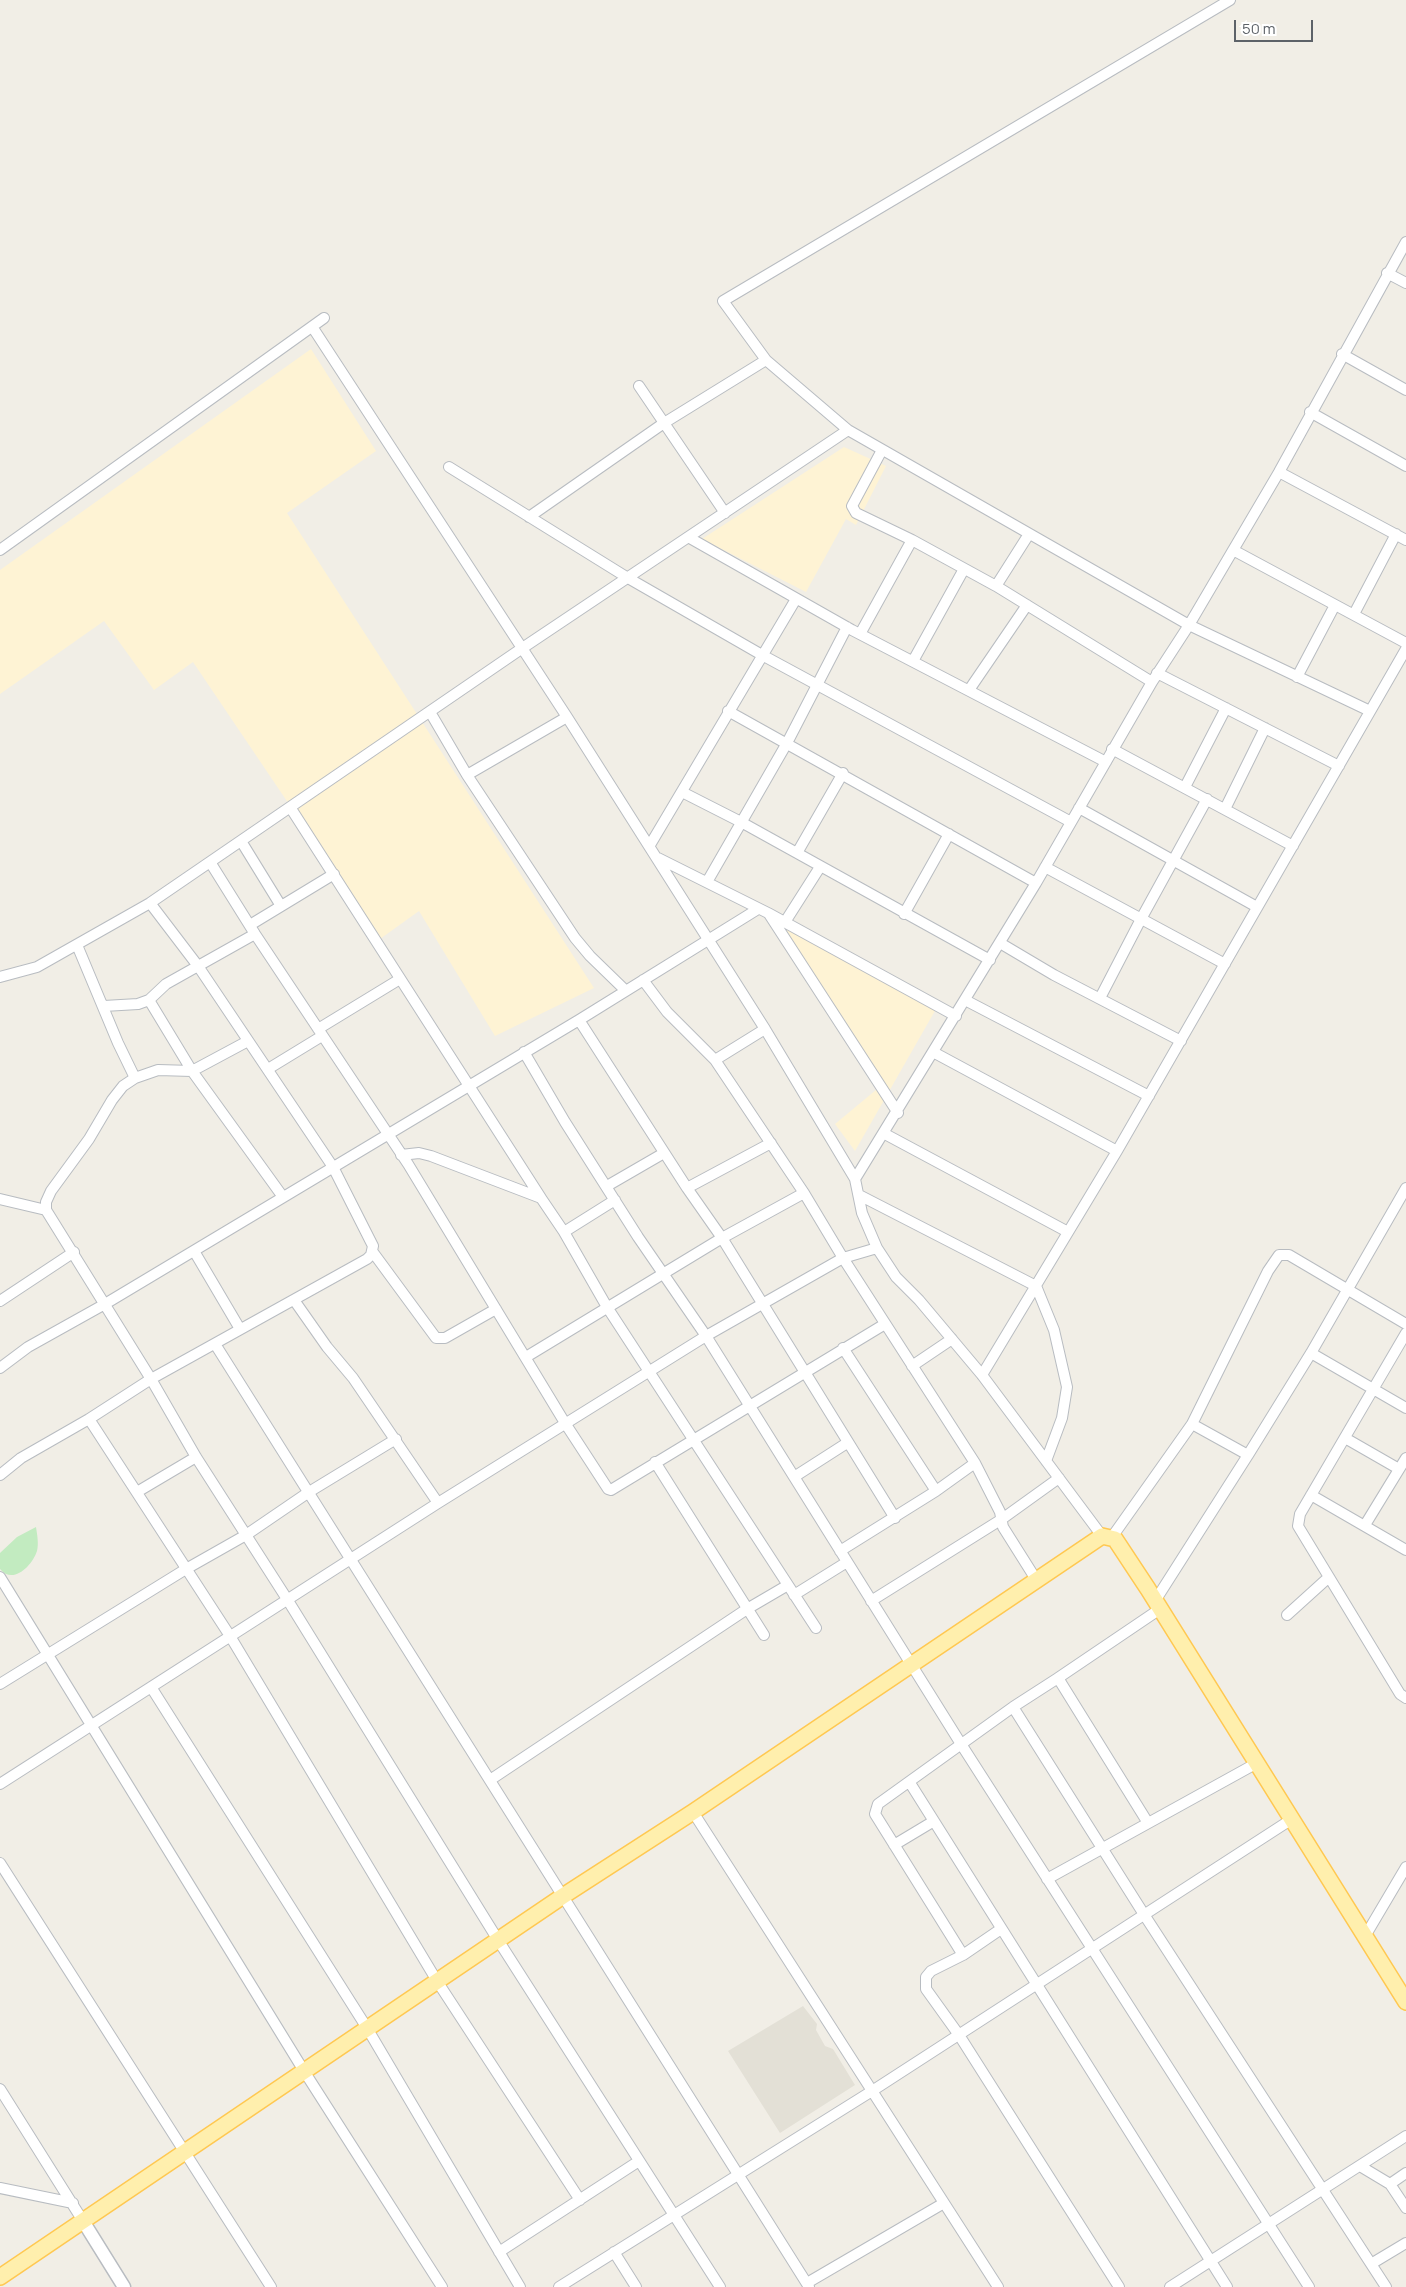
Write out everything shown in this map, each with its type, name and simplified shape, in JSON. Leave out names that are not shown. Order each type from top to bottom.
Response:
[{"type":"main road","points":[[0,2277],[437,1980],[693,1812],[911,1664],[1107,1536],[1158,1605],[1364,1938],[1406,2002]]},
{"type":"street","points":[[1230,0],[723,301],[766,360],[848,430],[1190,625],[1370,711]]},
{"type":"street","points":[[856,1179],[1036,883],[1112,749],[1190,625],[1406,242]]},
{"type":"street","points":[[1387,273],[1406,283]]},
{"type":"street","points":[[0,550],[313,328],[324,318]]},
{"type":"street","points":[[313,328],[567,716],[765,1029],[856,1179],[862,1213],[877,1248],[896,1278],[919,1300],[982,1374],[1059,1478],[1107,1536],[1192,1424],[1268,1271],[1279,1255],[1289,1255],[1406,1324]]},
{"type":"street","points":[[1342,354],[1406,390]]},
{"type":"street","points":[[530,517],[664,423],[766,360]]},
{"type":"street","points":[[639,386],[726,512]]},
{"type":"street","points":[[1310,412],[1406,466]]},
{"type":"street","points":[[0,977],[37,967],[150,903],[522,649],[848,430]]},
{"type":"street","points":[[882,450],[852,506],[856,513],[912,540],[996,586],[1155,678],[1226,708],[1339,766]]},
{"type":"street","points":[[449,468],[628,578],[762,655],[819,684],[1070,822]]},
{"type":"street","points":[[1278,472],[1406,540]]},
{"type":"street","points":[[996,586],[1029,534]]},
{"type":"street","points":[[1354,614],[1396,534]]},
{"type":"street","points":[[688,537],[860,634],[1106,762]]},
{"type":"street","points":[[860,634],[912,540]]},
{"type":"street","points":[[1233,550],[1406,643]]},
{"type":"street","points":[[913,661],[964,569]]},
{"type":"street","points":[[650,846],[728,711],[796,599]]},
{"type":"street","points":[[969,690],[1027,605]]},
{"type":"street","points":[[1296,677],[1335,605]]},
{"type":"street","points":[[707,882],[787,743],[848,627]]},
{"type":"street","points":[[982,1374],[1117,1151],[1406,649]]},
{"type":"street","points":[[1185,787],[1226,708]]},
{"type":"street","points":[[728,711],[843,773],[1036,883]]},
{"type":"street","points":[[430,712],[467,775],[575,938],[590,956],[625,990]]},
{"type":"street","points":[[467,775],[567,716]]},
{"type":"street","points":[[1225,809],[1265,728]]},
{"type":"street","points":[[1112,749],[1293,846]]},
{"type":"street","points":[[797,853],[843,773]]},
{"type":"street","points":[[682,792],[741,822],[820,868],[990,960]]},
{"type":"street","points":[[1100,998],[1141,919],[1208,799]]},
{"type":"street","points":[[290,807],[564,1232],[607,1307],[816,1628]]},
{"type":"street","points":[[1079,808],[1257,908]]},
{"type":"street","points":[[904,914],[949,834]]},
{"type":"street","points":[[241,841],[281,906]]},
{"type":"street","points":[[657,857],[785,922],[956,1016]]},
{"type":"street","points":[[210,862],[388,1134],[565,1424],[608,1490],[611,1490],[842,1348],[885,1324]]},
{"type":"street","points":[[1045,867],[1225,964]]},
{"type":"street","points":[[785,922],[820,868]]},
{"type":"street","points":[[104,1006],[138,1004],[149,1000],[166,984],[198,966],[253,930],[281,906],[334,874]]},
{"type":"street","points":[[0,1475],[21,1458],[152,1380],[367,1259],[372,1251],[373,1246],[333,1167],[198,966],[150,903]]},
{"type":"street","points":[[0,1368],[35,1343],[194,1251],[579,1020],[709,939],[763,911]]},
{"type":"street","points":[[763,911],[898,1112]]},
{"type":"street","points":[[1000,943],[1180,1041]]},
{"type":"street","points":[[77,945],[104,1006],[118,1044],[136,1078]]},
{"type":"street","points":[[268,1069],[400,979]]},
{"type":"street","points":[[643,980],[672,1018],[715,1060],[804,1193],[842,1258],[975,1463],[1004,1527],[1038,1581]]},
{"type":"street","points":[[149,1000],[192,1071],[283,1197]]},
{"type":"street","points":[[965,1000],[1149,1096]]},
{"type":"street","points":[[579,1020],[664,1153],[722,1238],[894,1518]]},
{"type":"street","points":[[715,1060],[765,1029]]},
{"type":"street","points":[[248,1041],[192,1071],[158,1070],[136,1078],[123,1086],[52,1191],[46,1202],[46,1210],[74,1252],[152,1380],[196,1457],[287,1599],[498,1940],[720,2287]]},
{"type":"street","points":[[524,1052],[565,1122],[662,1274],[706,1336],[961,1744],[1309,2287]]},
{"type":"street","points":[[933,1052],[1117,1151]]},
{"type":"street","points":[[885,1134],[1068,1232]]},
{"type":"street","points":[[687,1188],[771,1143]]},
{"type":"street","points":[[401,1155],[419,1153],[431,1156],[541,1198]]},
{"type":"street","points":[[607,1186],[664,1153]]},
{"type":"street","points":[[963,1955],[876,1814],[878,1804],[910,1783],[1013,1706],[1058,1678],[1158,1605],[1311,1353],[1406,1188]]},
{"type":"street","points":[[526,1358],[722,1238],[804,1193]]},
{"type":"street","points":[[859,1195],[1036,1286],[1054,1330],[1067,1387],[1062,1418],[1046,1460]]},
{"type":"street","points":[[0,1199],[46,1210]]},
{"type":"street","points":[[564,1232],[615,1200]]},
{"type":"street","points":[[0,1784],[438,1502],[706,1336],[842,1258],[877,1248]]},
{"type":"street","points":[[194,1251],[240,1330]]},
{"type":"street","points":[[372,1251],[436,1338],[445,1338],[496,1309]]},
{"type":"street","points":[[0,1301],[74,1252]]},
{"type":"street","points":[[294,1300],[396,1439],[438,1502]]},
{"type":"street","points":[[1406,1333],[1311,1494],[1300,1514],[1298,1526],[1400,1694],[1406,1698]]},
{"type":"street","points":[[912,1366],[952,1339]]},
{"type":"street","points":[[215,1344],[808,2285],[944,2202]]},
{"type":"street","points":[[842,1348],[936,1491]]},
{"type":"street","points":[[1311,1353],[1406,1408]]},
{"type":"street","points":[[89,1419],[230,1636],[437,1980],[580,2200]]},
{"type":"street","points":[[1192,1424],[1248,1455]]},
{"type":"street","points":[[1345,1438],[1400,1469]]},
{"type":"street","points":[[0,1684],[186,1569],[246,1535],[309,1492],[396,1439]]},
{"type":"street","points":[[794,1477],[847,1443]]},
{"type":"street","points":[[137,1492],[196,1457]]},
{"type":"street","points":[[1365,1525],[1406,1458]]},
{"type":"street","points":[[655,1462],[764,1635]]},
{"type":"street","points":[[840,1552],[936,1491],[975,1463]]},
{"type":"street","points":[[871,1601],[1002,1519],[1059,1478]]},
{"type":"street","points":[[1311,1494],[1406,1550]]},
{"type":"street","points":[[794,1595],[847,1562]]},
{"type":"street","points":[[0,1577],[304,2070],[442,2287]]},
{"type":"street","points":[[1287,1615],[1328,1577]]},
{"type":"street","points":[[490,1780],[747,1609],[788,1585]]},
{"type":"street","points":[[1058,1678],[1148,1823]]},
{"type":"street","points":[[151,1687],[367,2028],[520,2287]]},
{"type":"street","points":[[1013,1706],[1145,1916],[1386,2287]]},
{"type":"street","points":[[1048,1879],[1257,1763]]},
{"type":"street","points":[[910,1783],[1227,2287]]},
{"type":"street","points":[[693,1812],[998,2287]]},
{"type":"street","points":[[559,2287],[872,2091],[1092,1948],[1145,1916],[1292,1819]]},
{"type":"street","points":[[894,1845],[934,1821]]},
{"type":"street","points":[[0,1864],[271,2287]]},
{"type":"street","points":[[1364,1938],[1406,1868]]},
{"type":"street","points":[[1001,1929],[963,1955],[931,1971],[925,1982],[926,1989],[959,2035],[1119,2287]]},
{"type":"street","points":[[0,2088],[124,2287]]},
{"type":"street","points":[[1170,2287],[1405,2139]]},
{"type":"street","points":[[499,2252],[640,2161]]},
{"type":"street","points":[[1360,2166],[1390,2184],[1406,2208]]},
{"type":"street","points":[[1390,2184],[1406,2173]]},
{"type":"street","points":[[0,2188],[73,2203]]},
{"type":"street","points":[[1371,2264],[1406,2243]]},
{"type":"street","points":[[614,2252],[636,2287]]},
{"type":"shaded area","points":[[803,2006],[817,2024],[816,2030],[825,2046],[833,2049],[855,2085],[780,2133],[728,2051]]},
{"type":"green space","points":[[36,1527],[38,1548],[35,1557],[22,1572],[11,1575],[5,1573],[0,1569],[0,1553],[17,1537]]},
{"type":"sand","points":[[311,349],[376,451],[287,513],[594,988],[495,1036],[419,911],[380,939],[193,662],[154,690],[104,621],[0,694],[0,570]]},
{"type":"sand","points":[[844,447],[886,466],[856,525],[846,519],[806,592],[702,539]]},
{"type":"sand","points":[[778,923],[936,1009],[855,1151],[835,1124],[882,1085]]}]
